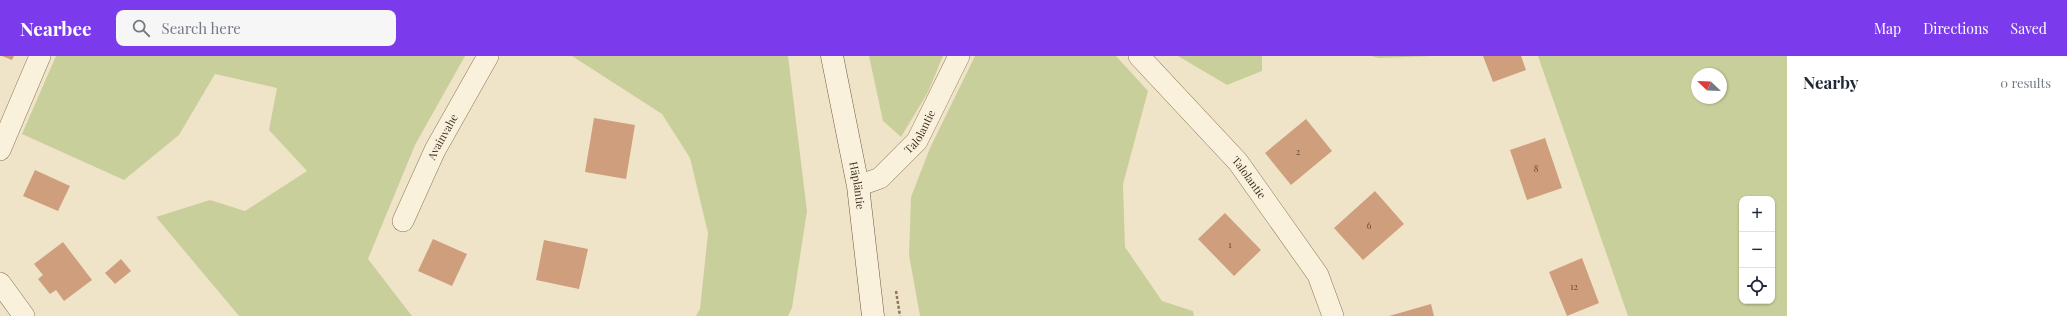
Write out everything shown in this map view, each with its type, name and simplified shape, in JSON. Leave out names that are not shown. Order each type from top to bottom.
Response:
[{"type":"street","points":[[0,150],[40,56]]},
{"type":"street","name":"Avainvahe","points":[[403,221],[435,150],[488,56]]},
{"type":"street","name":"Häpläntie","points":[[832,56],[858,186],[873,316]]},
{"type":"street","name":"Talolantie","points":[[858,186],[880,178],[917,141],[959,56]]},
{"type":"street","name":"Talolantie","points":[[1139,56],[1238,162],[1318,275],[1333,316]]},
{"type":"street","points":[[0,283],[24,316]]},
{"type":"green space","points":[[56,56],[465,56],[415,145],[368,259],[412,316],[239,316],[156,217],[210,200],[245,211],[307,171],[269,130],[277,88],[215,74],[179,135],[124,180],[22,134]]},
{"type":"green space","points":[[572,56],[788,56],[807,211],[792,308],[788,316],[696,316],[700,309],[708,233],[690,158],[662,114]]},
{"type":"green space","points":[[869,56],[943,56],[928,92],[901,137],[883,121]]},
{"type":"green space","points":[[975,56],[1116,56],[1148,91],[1123,184],[1125,247],[1162,301],[1193,311],[1194,316],[920,316],[909,255],[911,197],[930,148]]},
{"type":"green space","points":[[1178,56],[1262,56],[1262,71],[1227,85]]},
{"type":"green space","points":[[1371,56],[1433,56],[1379,58]]},
{"type":"green space","points":[[1538,56],[1787,56],[1787,316],[1628,316]]},
{"type":"building","points":[[2,56],[14,56],[12,60]]},
{"type":"building","points":[[1483,56],[1521,56],[1526,70],[1493,82]]},
{"type":"building","points":[[594,118],[635,125],[626,179],[585,172]]},
{"type":"building","points":[[1306,119],[1332,151],[1291,185],[1265,153]]},
{"type":"building","points":[[1545,138],[1562,188],[1527,200],[1510,150]]},
{"type":"building","points":[[35,170],[70,186],[58,211],[23,196]]},
{"type":"building","points":[[1375,191],[1404,224],[1363,260],[1334,228]]},
{"type":"building","points":[[1225,213],[1261,250],[1234,276],[1198,239]]},
{"type":"building","points":[[433,239],[467,254],[452,286],[418,271]]},
{"type":"building","points":[[544,240],[588,249],[579,289],[536,280]]},
{"type":"building","points":[[63,242],[92,280],[64,301],[56,290],[50,294],[38,279],[43,275],[34,264]]},
{"type":"building","points":[[1582,258],[1599,303],[1567,316],[1549,272]]},
{"type":"building","points":[[121,259],[131,271],[115,284],[105,273]]},
{"type":"building","points":[[1431,304],[1434,316],[1389,316]]}]
